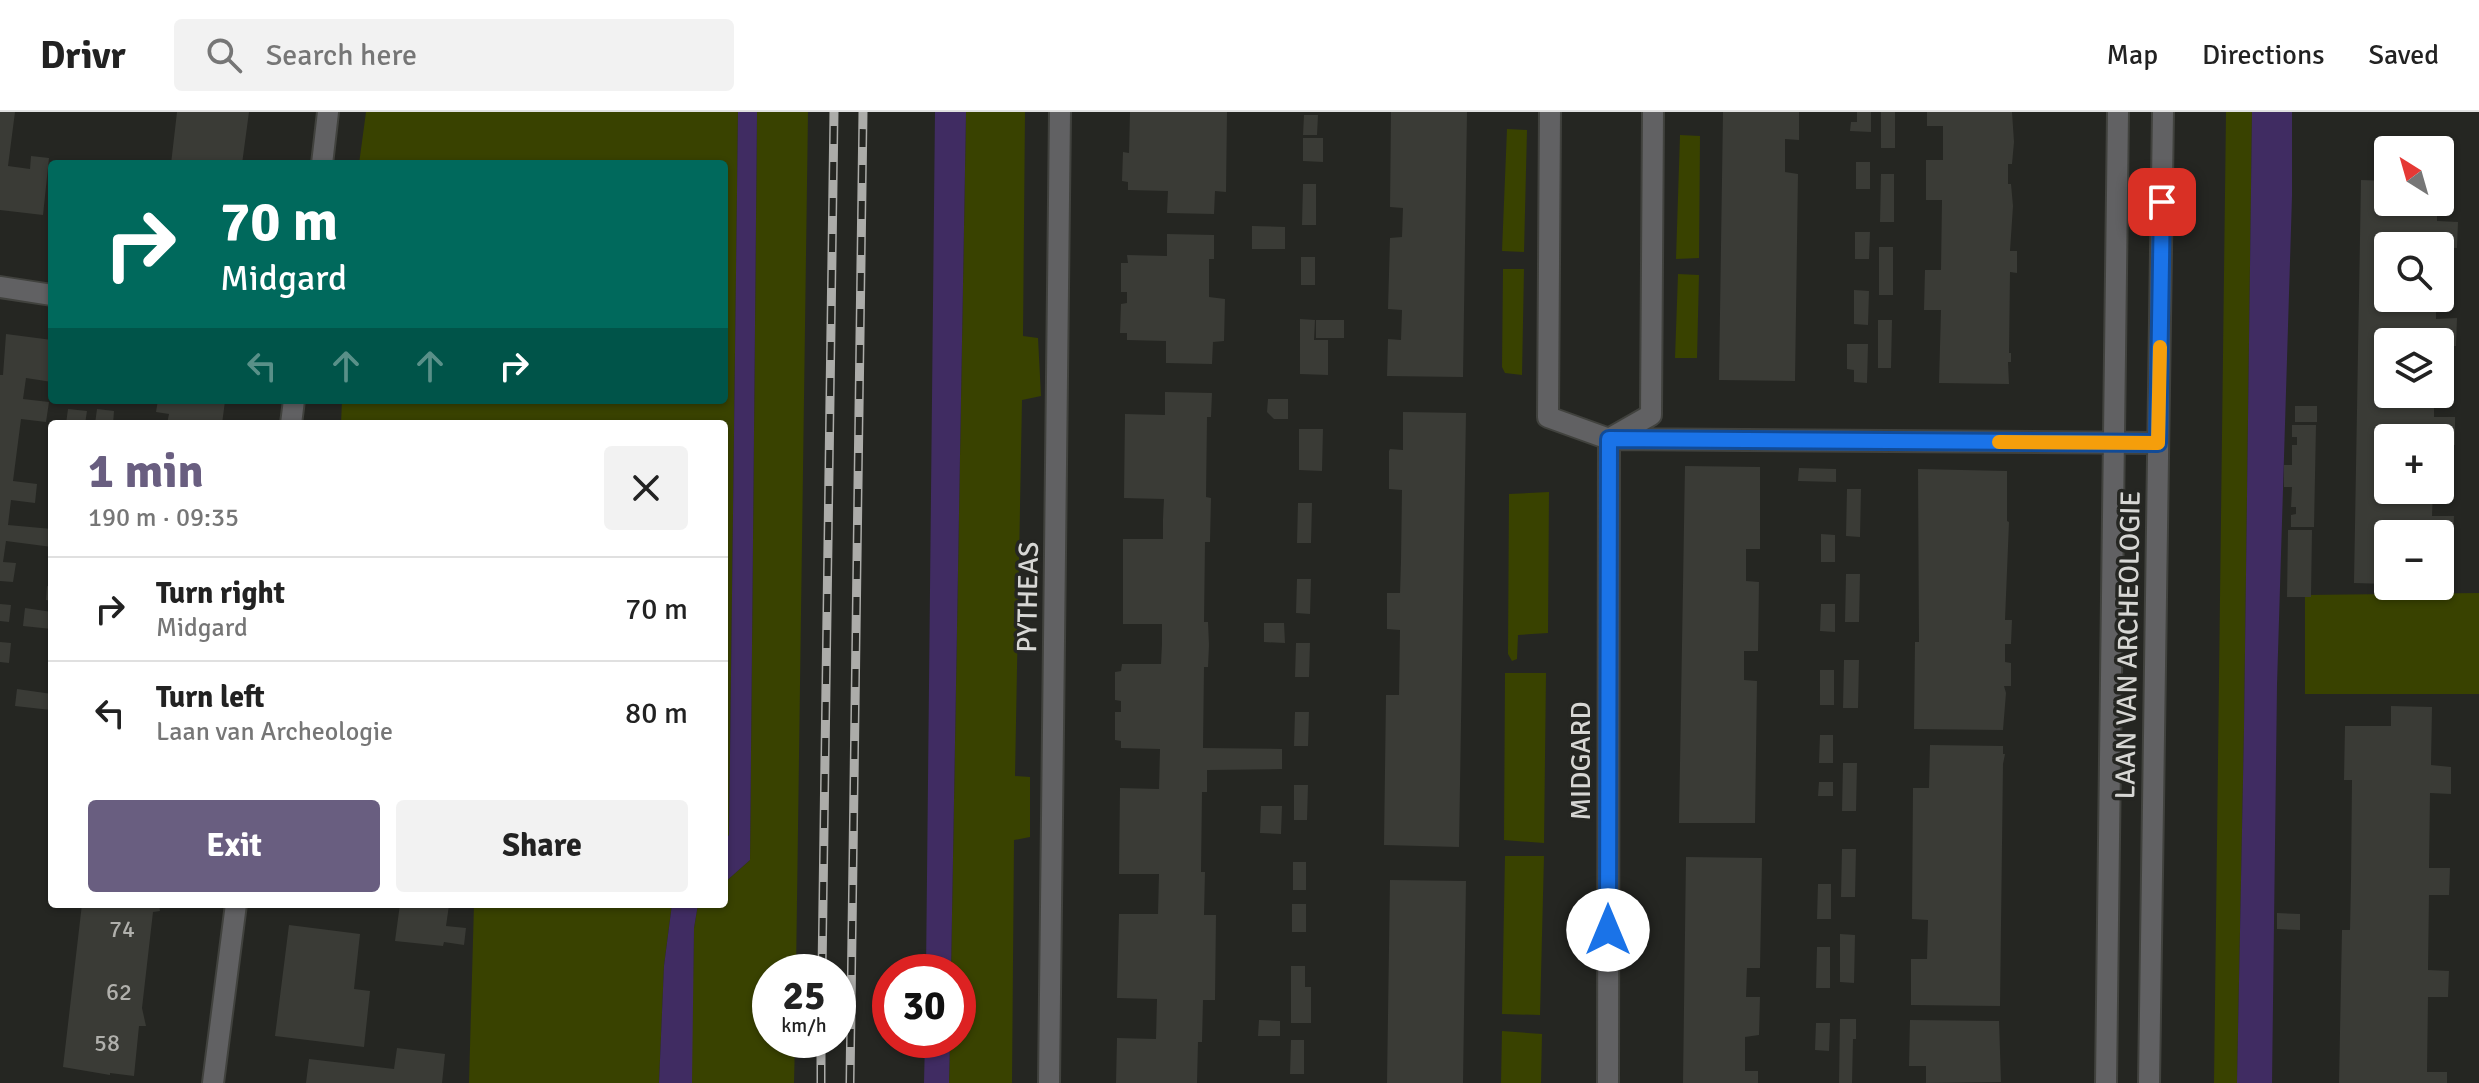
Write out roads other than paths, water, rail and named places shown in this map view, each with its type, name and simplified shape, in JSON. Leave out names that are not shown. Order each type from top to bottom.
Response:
[{"type":"street","points":[[322,160],[328,112]]},
{"type":"street","name":"PYTHEAS","points":[[1049,1083],[1060,112]]},
{"type":"street","points":[[1550,112],[1548,417],[1609,439],[2158,443]]},
{"type":"street","points":[[1609,439],[1651,415],[1653,112]]},
{"type":"street","name":"LAAN VAN ARCHEOLOGIE","points":[[2106,1083],[2118,112]]},
{"type":"street","name":"LAAN VAN ARCHEOLOGIE","points":[[2149,1083],[2163,112]]},
{"type":"street","points":[[0,287],[48,294]]},
{"type":"street","name":"MIDGARD","points":[[1608,1083],[1609,439]]},
{"type":"street","points":[[213,1083],[235,908]]},
{"type":"railway","points":[[822,954],[834,112]]},
{"type":"railway","points":[[850,1083],[863,112]]},
{"type":"railway","points":[[821,1058],[821,1083]]}]
